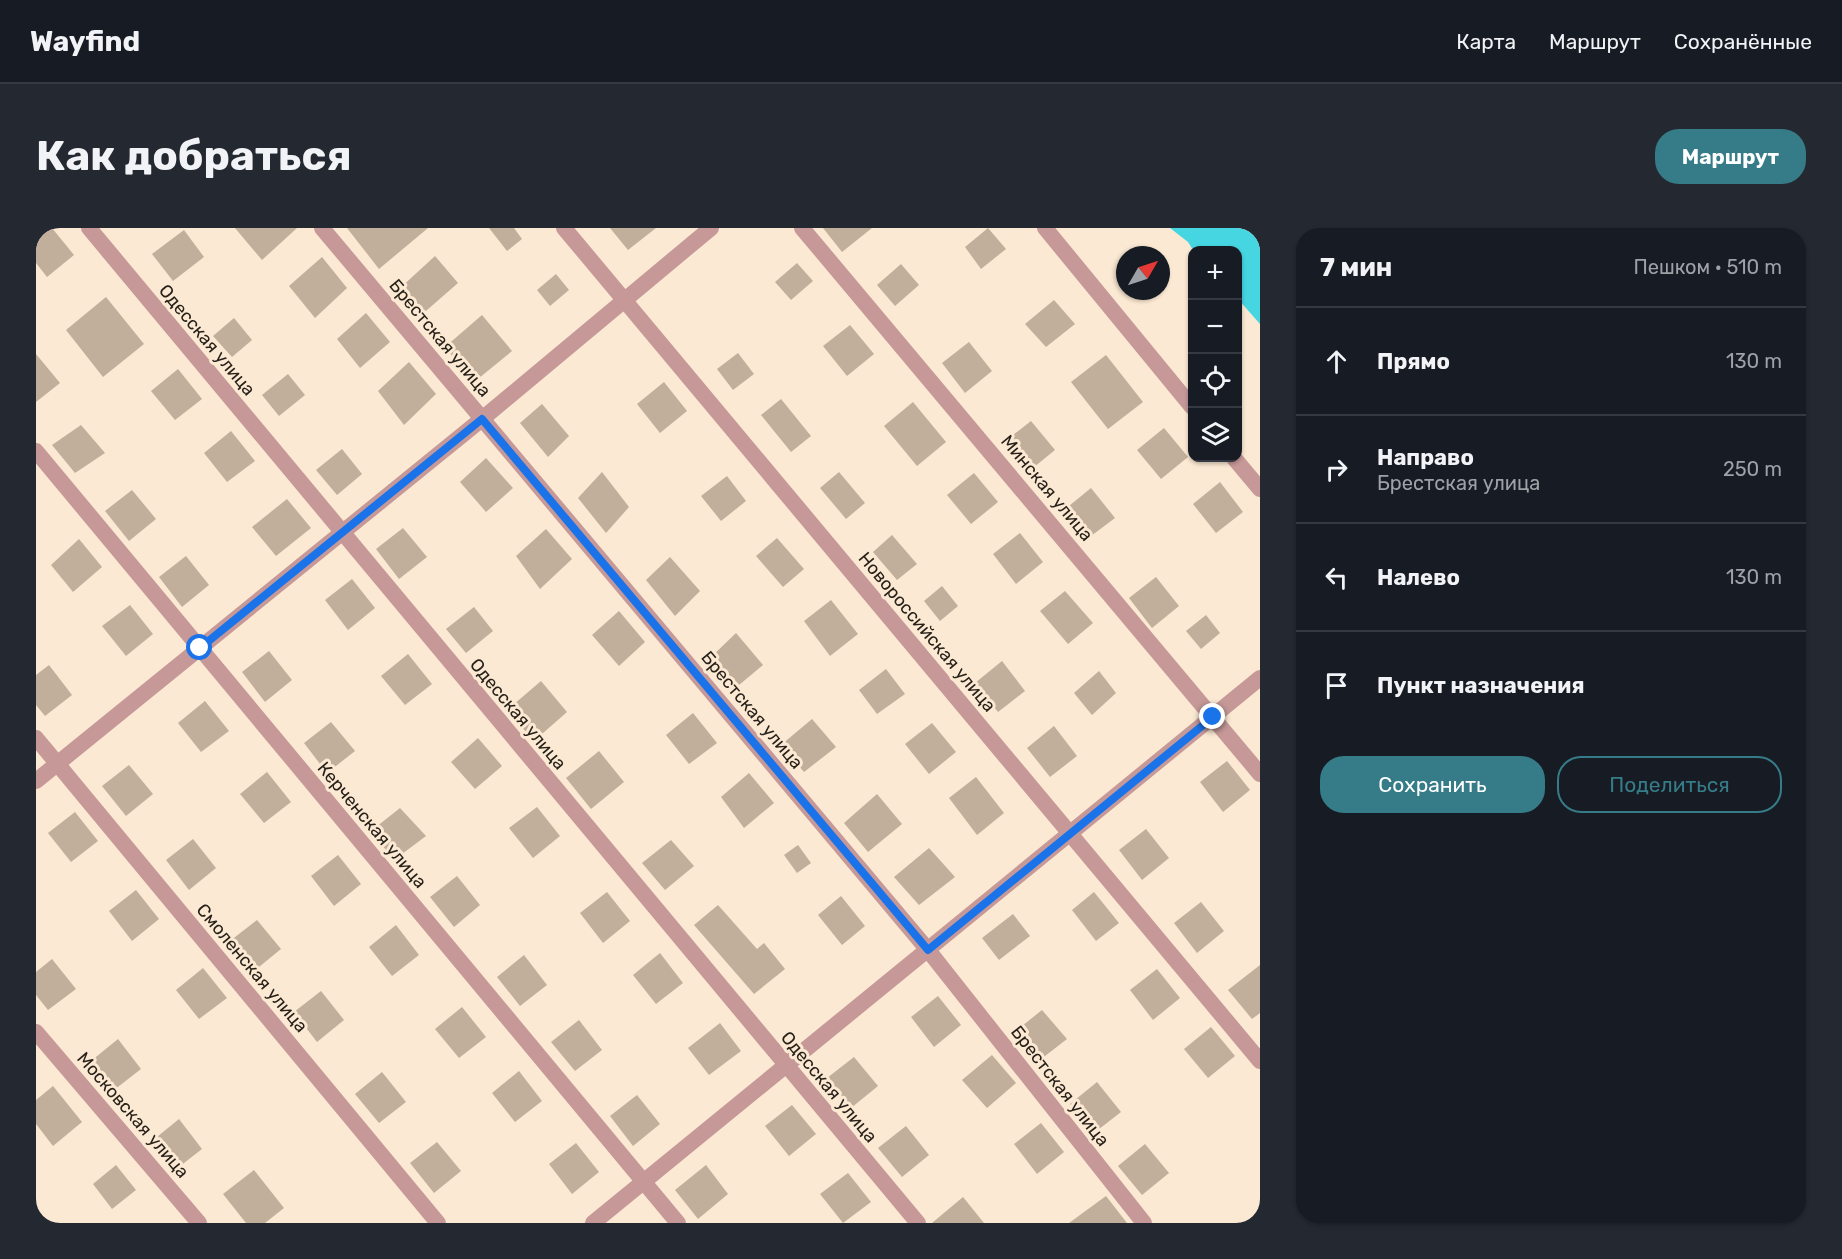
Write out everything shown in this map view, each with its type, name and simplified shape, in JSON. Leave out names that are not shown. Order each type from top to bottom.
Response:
[{"type":"street","name":"Одесская улица","points":[[89,228],[918,1223]]},
{"type":"street","name":"Брестская улица","points":[[322,228],[928,950],[1144,1223]]},
{"type":"street","name":"Новороссийская улица","points":[[564,228],[1260,1061]]},
{"type":"street","points":[[36,781],[482,419],[711,228]]},
{"type":"street","name":"Минская улица","points":[[802,228],[1260,774]]},
{"type":"street","points":[[1045,228],[1188,402]]},
{"type":"street","name":"Керченская улица","points":[[36,452],[678,1223]]},
{"type":"street","points":[[1237,462],[1260,489]]},
{"type":"street","points":[[593,1223],[1260,678]]},
{"type":"street","name":"Смоленская улица","points":[[36,738],[438,1223]]},
{"type":"street","name":"Московская улица","points":[[36,1032],[199,1223]]},
{"type":"water","points":[[1170,228],[1260,228],[1260,324],[1242,304],[1242,246],[1190,246]]},
{"type":"building","points":[[48,228],[52,228],[74,255],[47,277],[36,263],[36,238]]},
{"type":"building","points":[[235,228],[297,228],[262,260]]},
{"type":"building","points":[[347,228],[428,228],[379,269]]},
{"type":"building","points":[[489,228],[514,228],[522,239],[507,251]]},
{"type":"building","points":[[610,228],[656,228],[628,250]]},
{"type":"building","points":[[823,228],[872,228],[842,252]]},
{"type":"building","points":[[988,228],[1006,249],[981,269],[965,247]]},
{"type":"building","points":[[184,230],[204,257],[173,281],[152,254]]},
{"type":"building","points":[[435,256],[458,283],[419,317],[398,290]]},
{"type":"building","points":[[322,257],[347,288],[315,318],[289,286]]},
{"type":"building","points":[[797,263],[813,281],[791,300],[775,282]]},
{"type":"building","points":[[901,264],[919,285],[895,306],[877,285]]},
{"type":"building","points":[[556,274],[569,290],[550,306],[537,290]]},
{"type":"building","points":[[106,297],[144,344],[103,377],[66,330]]},
{"type":"building","points":[[1054,300],[1075,324],[1046,347],[1025,324]]},
{"type":"building","points":[[366,313],[390,342],[360,368],[337,339]]},
{"type":"building","points":[[482,315],[512,351],[473,383],[445,347]]},
{"type":"building","points":[[234,318],[252,340],[232,357],[213,336]]},
{"type":"building","points":[[850,325],[874,354],[847,376],[823,346]]},
{"type":"building","points":[[969,342],[992,371],[965,393],[942,363]]},
{"type":"building","points":[[738,353],[754,374],[733,390],[717,369]]},
{"type":"building","points":[[36,354],[60,383],[36,402]]},
{"type":"building","points":[[1106,355],[1143,402],[1108,429],[1071,382]]},
{"type":"building","points":[[409,362],[436,394],[404,425],[378,391]]},
{"type":"building","points":[[178,369],[202,399],[175,420],[151,391]]},
{"type":"building","points":[[288,374],[305,395],[279,416],[262,395]]},
{"type":"building","points":[[664,382],[687,411],[660,433],[637,404]]},
{"type":"building","points":[[781,399],[811,436],[791,452],[761,415]]},
{"type":"building","points":[[913,402],[946,442],[917,466],[884,426]]},
{"type":"building","points":[[542,404],[569,436],[548,457],[520,423]]},
{"type":"building","points":[[1031,421],[1055,450],[1028,472],[1004,442]]},
{"type":"building","points":[[81,425],[105,453],[75,473],[52,445]]},
{"type":"building","points":[[1164,428],[1188,457],[1161,479],[1137,450]]},
{"type":"building","points":[[231,431],[255,461],[227,482],[204,453]]},
{"type":"building","points":[[342,449],[362,474],[337,495],[316,470]]},
{"type":"building","points":[[486,458],[513,488],[486,512],[460,482]]},
{"type":"building","points":[[602,472],[629,507],[606,533],[578,498]]},
{"type":"building","points":[[839,472],[865,503],[846,519],[820,488]]},
{"type":"building","points":[[974,473],[998,502],[971,524],[947,495]]},
{"type":"building","points":[[727,476],[746,501],[721,521],[701,496]]},
{"type":"building","points":[[1220,482],[1243,512],[1216,533],[1193,504]]},
{"type":"building","points":[[1091,488],[1115,518],[1087,539],[1064,510]]},
{"type":"building","points":[[132,490],[156,519],[129,541],[105,511]]},
{"type":"building","points":[[287,499],[311,528],[276,556],[252,527]]},
{"type":"building","points":[[403,528],[427,557],[399,579],[376,549]]},
{"type":"building","points":[[546,529],[572,559],[540,589],[516,556]]},
{"type":"building","points":[[1020,533],[1043,562],[1016,584],[993,554]]},
{"type":"building","points":[[892,535],[917,564],[897,580],[873,552]]},
{"type":"building","points":[[777,538],[804,569],[783,587],[756,556]]},
{"type":"building","points":[[79,539],[102,567],[73,592],[51,565]]},
{"type":"building","points":[[186,556],[209,585],[182,607],[159,577]]},
{"type":"building","points":[[670,557],[700,591],[675,616],[646,580]]},
{"type":"building","points":[[1156,577],[1179,606],[1152,628],[1129,598]]},
{"type":"building","points":[[352,579],[375,608],[348,630],[325,600]]},
{"type":"building","points":[[942,586],[958,606],[940,621],[924,601]]},
{"type":"building","points":[[1065,591],[1093,623],[1068,644],[1040,611]]},
{"type":"building","points":[[831,600],[858,634],[830,656],[804,621]]},
{"type":"building","points":[[130,605],[153,634],[126,656],[102,626]]},
{"type":"building","points":[[474,607],[493,631],[466,653],[446,629]]},
{"type":"building","points":[[619,611],[645,642],[619,666],[592,635]]},
{"type":"building","points":[[1206,615],[1220,633],[1201,649],[1186,631]]},
{"type":"building","points":[[736,633],[763,665],[733,690],[708,660]]},
{"type":"building","points":[[269,651],[292,680],[265,702],[242,672]]},
{"type":"building","points":[[408,654],[432,684],[405,705],[381,676]]},
{"type":"building","points":[[1002,661],[1025,691],[998,712],[975,683]]},
{"type":"building","points":[[49,665],[72,695],[45,716],[36,705],[36,675]]},
{"type":"building","points":[[886,669],[905,694],[877,714],[859,690]]},
{"type":"building","points":[[1099,671],[1116,693],[1092,715],[1074,693]]},
{"type":"building","points":[[541,681],[567,712],[534,741],[507,710]]},
{"type":"building","points":[[205,701],[229,731],[201,752],[178,723]]},
{"type":"building","points":[[693,713],[717,743],[689,764],[666,735]]},
{"type":"building","points":[[812,719],[836,747],[804,772],[781,745]]},
{"type":"building","points":[[331,722],[355,751],[327,773],[304,743]]},
{"type":"building","points":[[932,723],[956,752],[929,774],[905,744]]},
{"type":"building","points":[[1054,726],[1077,756],[1050,777],[1027,748]]},
{"type":"building","points":[[478,738],[502,766],[475,789],[451,762]]},
{"type":"building","points":[[599,751],[624,782],[591,809],[566,778]]},
{"type":"building","points":[[1227,761],[1250,790],[1223,812],[1200,782]]},
{"type":"building","points":[[129,765],[153,794],[126,816],[102,786]]},
{"type":"building","points":[[267,772],[291,802],[264,823],[240,794]]},
{"type":"building","points":[[749,773],[774,803],[744,828],[721,797]]},
{"type":"building","points":[[976,777],[1004,813],[977,835],[949,798]]},
{"type":"building","points":[[877,794],[902,824],[868,852],[844,823]]},
{"type":"building","points":[[537,807],[560,836],[533,858],[509,828]]},
{"type":"building","points":[[400,808],[426,836],[394,860],[371,831]]},
{"type":"building","points":[[75,812],[98,841],[71,862],[48,833]]},
{"type":"building","points":[[1146,829],[1169,858],[1142,880],[1119,850]]},
{"type":"building","points":[[193,839],[216,868],[189,890],[166,860]]},
{"type":"building","points":[[671,840],[694,866],[665,890],[642,863]]},
{"type":"building","points":[[798,845],[811,863],[797,873],[784,855]]},
{"type":"building","points":[[929,848],[955,877],[919,905],[894,877]]},
{"type":"building","points":[[338,855],[361,884],[334,906],[311,876]]},
{"type":"building","points":[[457,876],[480,905],[454,927],[430,897]]},
{"type":"building","points":[[136,890],[159,919],[132,941],[109,911]]},
{"type":"building","points":[[607,892],[630,921],[603,943],[580,913]]},
{"type":"building","points":[[1094,892],[1119,923],[1096,941],[1072,910]]},
{"type":"building","points":[[841,896],[865,926],[842,945],[818,915]]},
{"type":"building","points":[[1201,902],[1224,931],[1197,953],[1174,923]]},
{"type":"building","points":[[718,905],[757,949],[764,943],[785,969],[754,994],[694,925]]},
{"type":"building","points":[[1013,914],[1030,936],[999,960],[982,938]]},
{"type":"building","points":[[257,920],[281,949],[254,971],[230,941]]},
{"type":"building","points":[[396,925],[419,955],[392,976],[369,947]]},
{"type":"building","points":[[660,953],[683,983],[656,1004],[633,975]]},
{"type":"building","points":[[524,955],[547,985],[520,1006],[497,977]]},
{"type":"building","points":[[52,959],[76,989],[48,1010],[36,995],[36,972]]},
{"type":"building","points":[[1260,965],[1260,1013],[1252,1019],[1228,990]]},
{"type":"building","points":[[203,968],[227,998],[199,1019],[176,990]]},
{"type":"building","points":[[1157,969],[1180,998],[1153,1020],[1130,990]]},
{"type":"building","points":[[321,991],[344,1020],[317,1042],[294,1012]]},
{"type":"building","points":[[938,996],[961,1025],[934,1047],[911,1017]]},
{"type":"building","points":[[462,1007],[486,1037],[459,1058],[435,1029]]},
{"type":"building","points":[[1042,1010],[1067,1039],[1036,1063],[1012,1034]]},
{"type":"building","points":[[579,1020],[602,1050],[575,1071],[551,1042]]},
{"type":"building","points":[[720,1023],[741,1051],[709,1075],[688,1048]]},
{"type":"building","points":[[1211,1027],[1235,1056],[1208,1078],[1184,1049]]},
{"type":"building","points":[[118,1039],[141,1069],[114,1090],[91,1061]]},
{"type":"building","points":[[992,1055],[1016,1083],[987,1108],[962,1080]]},
{"type":"building","points":[[854,1057],[878,1086],[851,1108],[827,1078]]},
{"type":"building","points":[[519,1071],[542,1101],[515,1122],[492,1093]]},
{"type":"building","points":[[382,1072],[406,1102],[379,1123],[355,1094]]},
{"type":"building","points":[[1097,1082],[1121,1112],[1094,1133],[1070,1104]]},
{"type":"building","points":[[53,1086],[82,1122],[53,1146],[36,1124],[36,1100]]},
{"type":"building","points":[[637,1095],[660,1124],[633,1146],[610,1116]]},
{"type":"building","points":[[792,1105],[816,1134],[789,1156],[765,1126]]},
{"type":"building","points":[[179,1119],[202,1149],[175,1170],[152,1141]]},
{"type":"building","points":[[1041,1123],[1064,1152],[1037,1174],[1014,1144]]},
{"type":"building","points":[[906,1126],[929,1155],[902,1177],[878,1148]]},
{"type":"building","points":[[437,1142],[461,1171],[434,1193],[410,1163]]},
{"type":"building","points":[[576,1143],[599,1172],[572,1194],[549,1164]]},
{"type":"building","points":[[1145,1144],[1169,1173],[1142,1195],[1118,1166]]},
{"type":"building","points":[[116,1165],[136,1190],[112,1209],[93,1184]]},
{"type":"building","points":[[706,1165],[728,1194],[698,1219],[675,1190]]},
{"type":"building","points":[[254,1170],[284,1208],[265,1223],[246,1223],[223,1194]]},
{"type":"building","points":[[848,1173],[871,1202],[843,1223],[820,1194]]},
{"type":"building","points":[[1106,1196],[1127,1223],[1069,1223]]},
{"type":"building","points":[[963,1197],[984,1223],[932,1223]]},
{"type":"route","points":[[200,648],[482,419],[928,950],[1213,717]]}]
